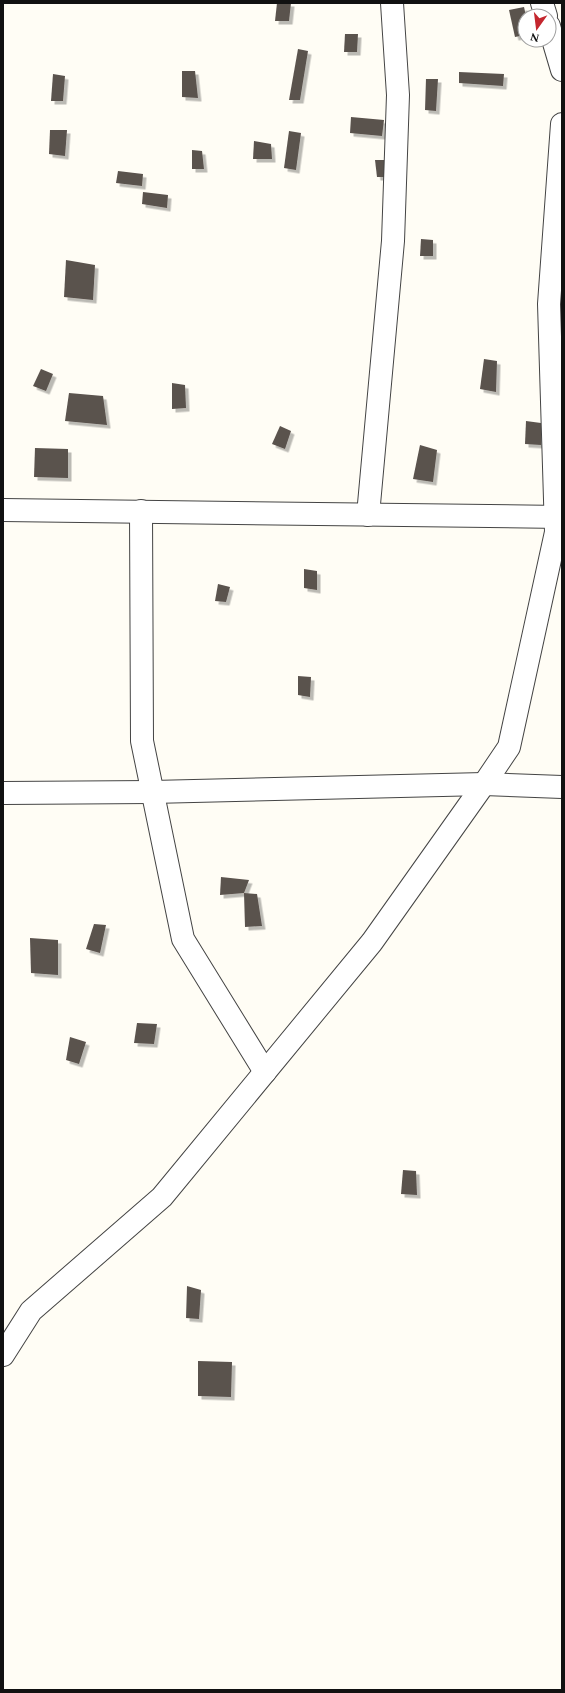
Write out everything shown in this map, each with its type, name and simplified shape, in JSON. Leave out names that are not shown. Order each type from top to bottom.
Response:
[{"type":"street","points":[[368,515],[393,241],[398,95],[392,3]]},
{"type":"street","points":[[556,48],[562,70]]},
{"type":"street","points":[[3,1355],[31,1311],[162,1197],[372,942],[509,747],[559,517],[549,304],[562,124]]},
{"type":"street","points":[[3,510],[559,517]]},
{"type":"street","points":[[141,511],[142,741],[183,940],[265,1072]]},
{"type":"street","points":[[3,793],[152,792],[484,784],[562,787]]},
{"type":"building","points":[[277,3],[291,3],[289,21],[275,21]]},
{"type":"building","points":[[517,8],[517,37],[515,37],[509,10]]},
{"type":"building","points":[[345,34],[358,34],[357,52],[344,52]]},
{"type":"building","points":[[298,49],[308,51],[300,100],[289,100]]},
{"type":"building","points":[[182,71],[195,71],[198,98],[182,97]]},
{"type":"building","points":[[459,72],[504,74],[503,86],[459,83]]},
{"type":"building","points":[[53,74],[65,76],[63,101],[51,101]]},
{"type":"building","points":[[426,79],[438,79],[436,111],[425,110]]},
{"type":"building","points":[[351,117],[384,120],[382,136],[350,133]]},
{"type":"building","points":[[50,130],[67,130],[65,156],[49,154]]},
{"type":"building","points":[[289,131],[301,133],[296,170],[284,168]]},
{"type":"building","points":[[254,141],[271,144],[272,159],[253,159]]},
{"type":"building","points":[[192,150],[202,151],[204,169],[192,169]]},
{"type":"building","points":[[375,160],[392,160],[394,177],[377,177]]},
{"type":"building","points":[[118,171],[143,174],[142,186],[116,183]]},
{"type":"building","points":[[143,192],[168,195],[167,208],[142,204]]},
{"type":"building","points":[[421,239],[433,240],[433,256],[420,256]]},
{"type":"building","points":[[66,260],[95,265],[93,300],[64,297]]},
{"type":"building","points":[[484,359],[497,361],[496,392],[480,389]]},
{"type":"building","points":[[41,369],[53,374],[46,391],[33,386]]},
{"type":"building","points":[[172,383],[185,385],[186,408],[172,409]]},
{"type":"building","points":[[69,393],[103,396],[107,425],[65,421]]},
{"type":"building","points":[[526,421],[541,423],[541,445],[525,444]]},
{"type":"building","points":[[280,426],[291,431],[285,449],[272,444]]},
{"type":"building","points":[[420,445],[437,450],[433,482],[413,479]]},
{"type":"building","points":[[35,448],[68,449],[68,478],[34,477]]},
{"type":"building","points":[[304,569],[317,571],[317,590],[304,588]]},
{"type":"building","points":[[218,584],[230,587],[226,602],[215,601]]},
{"type":"building","points":[[298,676],[311,677],[310,697],[298,695]]},
{"type":"building","points":[[221,877],[249,880],[244,893],[220,895]]},
{"type":"building","points":[[244,893],[257,894],[262,926],[245,927]]},
{"type":"building","points":[[94,924],[106,925],[100,953],[86,949]]},
{"type":"building","points":[[30,938],[58,940],[58,975],[31,973]]},
{"type":"building","points":[[137,1023],[157,1024],[154,1044],[134,1043]]},
{"type":"building","points":[[70,1037],[86,1042],[79,1064],[66,1060]]},
{"type":"building","points":[[403,1170],[416,1171],[417,1195],[401,1194]]},
{"type":"building","points":[[187,1286],[201,1290],[199,1319],[186,1318]]},
{"type":"building","points":[[198,1361],[232,1362],[231,1397],[198,1396]]}]
